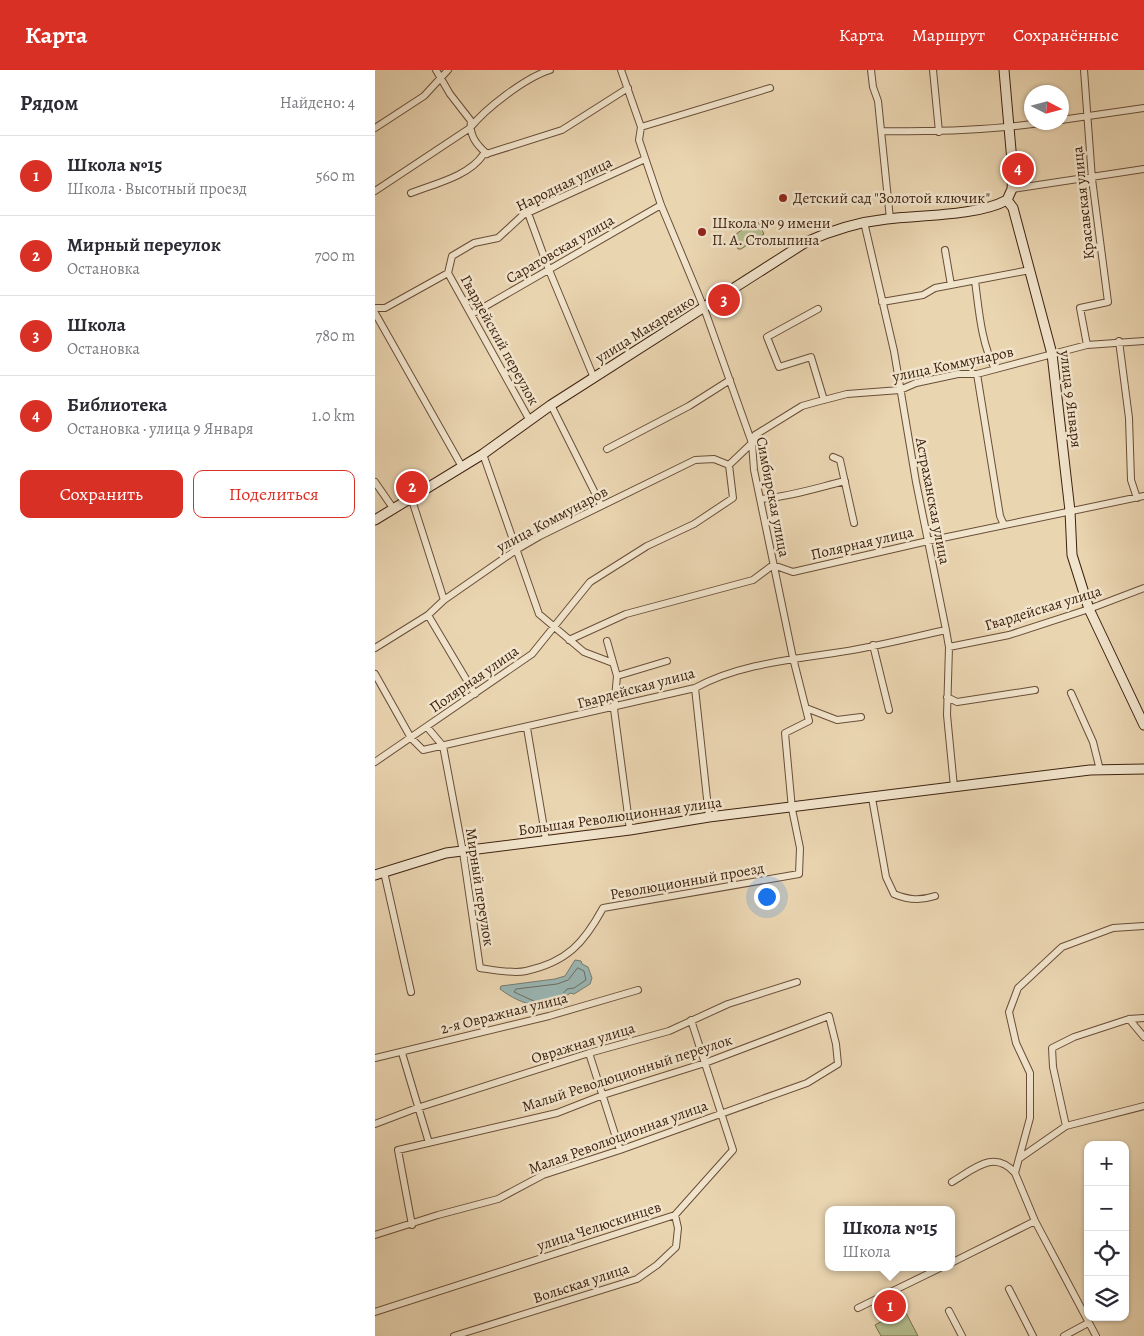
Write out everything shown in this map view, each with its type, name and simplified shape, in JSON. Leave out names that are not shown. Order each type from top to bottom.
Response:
[{"type":"street","points":[[436,70],[450,94],[471,121],[470,128],[476,144],[487,154]]},
{"type":"street","points":[[375,128],[424,96],[448,70]]},
{"type":"street","points":[[375,191],[470,128],[479,117],[503,99],[542,73],[550,70]]},
{"type":"street","name":"Симбирская улица","points":[[621,70],[641,126],[639,140],[661,205],[705,308],[752,444],[754,470],[773,565],[806,708]]},
{"type":"street","points":[[871,70],[873,87],[878,101],[890,219]]},
{"type":"street","points":[[933,70],[939,132]]},
{"type":"street","points":[[1003,70],[1009,128],[1012,189],[1007,200]]},
{"type":"street","name":"Красавская улица","points":[[1085,70],[1092,179],[1107,302],[1079,308],[1087,345]]},
{"type":"street","points":[[411,193],[464,171],[487,154],[562,130],[628,88]]},
{"type":"street","points":[[641,126],[770,88]]},
{"type":"street","points":[[1069,119],[1144,108]]},
{"type":"street","points":[[881,132],[939,132],[1024,126]]},
{"type":"street","name":"Народная улица","points":[[448,273],[452,256],[475,243],[498,238],[528,212],[645,159]]},
{"type":"street","points":[[1012,189],[1144,170]]},
{"type":"street","name":"улица Макаренко","points":[[375,520],[461,465],[483,454],[529,419],[807,242],[826,233],[864,222],[951,213],[997,205],[1007,200]]},
{"type":"street","name":"улица 9 Января","points":[[1007,200],[1013,208],[1052,354],[1070,511],[1072,555],[1089,609],[1144,726]]},
{"type":"street","name":"Саратовская улица","points":[[472,314],[661,205]]},
{"type":"street","points":[[528,212],[549,270],[594,378]]},
{"type":"street","name":"Астраханская улица","points":[[864,222],[900,390],[949,647],[947,697],[953,787]]},
{"type":"street","points":[[945,250],[951,285]]},
{"type":"street","points":[[882,302],[923,295],[935,288],[1030,270]]},
{"type":"street","points":[[375,308],[385,308],[448,273]]},
{"type":"street","name":"Гвардейский переулок","points":[[448,273],[529,419]]},
{"type":"street","points":[[975,281],[982,330],[989,358],[995,369]]},
{"type":"street","points":[[818,308],[767,337],[779,368],[811,357],[824,400]]},
{"type":"street","points":[[375,313],[461,465]]},
{"type":"street","points":[[1119,341],[1129,418],[1131,480],[1140,497]]},
{"type":"street","name":"улица Коммунаров","points":[[375,648],[428,615],[444,600],[516,550],[601,505],[695,460],[714,459],[729,466],[752,444],[755,435],[802,406],[847,394],[900,390],[916,383],[937,378],[958,374],[977,374],[1087,345],[1119,341],[1144,341]]},
{"type":"street","points":[[977,374],[1000,516],[1004,525]]},
{"type":"street","points":[[607,449],[689,406],[730,380]]},
{"type":"street","name":"Гвардейский переулок","points":[[551,405],[601,505]]},
{"type":"street","points":[[483,454],[539,614],[553,628],[584,652],[613,663]]},
{"type":"street","points":[[833,457],[840,460],[854,524]]},
{"type":"street","name":"Полярная улица","points":[[375,762],[532,654],[590,582],[647,546],[694,524],[733,498],[729,466]]},
{"type":"street","points":[[760,499],[793,495],[802,491],[845,481]]},
{"type":"street","points":[[375,482],[393,508]]},
{"type":"street","points":[[411,497],[444,600]]},
{"type":"street","name":"Полярная улица","points":[[773,565],[793,572],[928,541],[1140,497]]},
{"type":"street","points":[[569,640],[626,614],[753,580],[773,565]]},
{"type":"street","name":"Гвардейская улица","points":[[949,647],[1009,635],[1089,609],[1144,588]]},
{"type":"street","points":[[428,615],[475,694]]},
{"type":"street","name":"Гвардейская улица","points":[[411,738],[423,750],[443,746],[614,709],[695,688],[713,678],[793,658],[835,653],[946,630]]},
{"type":"street","points":[[607,641],[617,676],[614,709],[630,830]]},
{"type":"street","points":[[873,645],[889,710]]},
{"type":"street","points":[[617,676],[667,661]]},
{"type":"street","points":[[375,674],[411,738]]},
{"type":"street","points":[[695,688],[709,818]]},
{"type":"street","points":[[947,697],[957,702],[1035,690]]},
{"type":"street","points":[[1071,693],[1093,742],[1100,770]]},
{"type":"street","points":[[806,708],[837,720],[861,717]]},
{"type":"street","points":[[792,808],[785,733],[809,721],[806,708]]},
{"type":"street","name":"Мирный переулок","points":[[427,727],[443,746],[463,852],[480,968]]},
{"type":"street","points":[[527,728],[546,840]]},
{"type":"street","name":"Большая Революционная улица","points":[[379,874],[446,853],[953,787],[1100,770],[1144,769]]},
{"type":"street","points":[[873,798],[887,877],[894,894],[903,898],[923,900],[935,896]]},
{"type":"street","name":"Революционный проезд","points":[[480,968],[525,972],[570,954],[592,928],[603,908],[799,874],[800,848],[792,808]]},
{"type":"street","points":[[379,874],[411,992]]},
{"type":"street","points":[[1015,1173],[1029,1118],[1030,1073],[1016,1043],[1009,1012],[1018,988],[1062,947],[1113,928],[1144,926]]},
{"type":"street","name":"Овражная улица","points":[[375,1124],[417,1108],[589,1053],[669,1031],[728,1004],[797,982]]},
{"type":"street","name":"2-я Овражная улица","points":[[375,1058],[549,1016],[638,990]]},
{"type":"street","name":"Малый Революционный переулок","points":[[412,1225],[398,1150],[557,1113],[603,1095],[705,1063],[829,1016],[836,1044],[838,1064]]},
{"type":"street","points":[[1066,1126],[1053,1067],[1052,1048],[1074,1036],[1129,1019],[1144,1018]]},
{"type":"street","points":[[1129,1019],[1144,1037]]},
{"type":"street","name":"улица Челюскинцев","points":[[375,1312],[675,1215],[733,1150],[691,1020]]},
{"type":"street","points":[[403,1052],[417,1108],[429,1144]]},
{"type":"street","points":[[589,1053],[620,1150]]},
{"type":"street","name":"Малая Революционная улица","points":[[375,1235],[498,1199],[543,1174],[620,1150],[807,1083],[838,1064]]},
{"type":"street","points":[[1020,1158],[1066,1126],[1144,1106]]},
{"type":"street","points":[[952,1182],[985,1163],[997,1161],[1008,1165],[1015,1173],[1035,1222],[1096,1336]]},
{"type":"street","name":"Вольская улица","points":[[454,1336],[637,1279],[657,1265],[677,1247],[678,1228],[675,1215]]},
{"type":"street","points":[[955,1260],[1035,1222]]},
{"type":"street","points":[[859,1308],[934,1271]]},
{"type":"street","points":[[1009,1289],[1033,1336]]},
{"type":"street","points":[[949,1311],[962,1336]]},
{"type":"street","points":[[1064,1336],[1089,1323]]},
{"type":"green space","points":[[754,221],[758,222],[764,234],[738,249],[732,237]]},
{"type":"green space","points":[[904,1309],[918,1336],[881,1336],[875,1325]]},
{"type":"water","points":[[575,960],[581,961],[582,964],[588,967],[592,978],[590,984],[574,994],[570,993],[554,1004],[545,1006],[526,1003],[500,989],[501,986],[565,976]]},
{"type":"place","name":"Библиотека","points":[[1018,169]]},
{"type":"place","name":"Детский сад \"Золотой ключик\"","points":[[783,198]]},
{"type":"place","name":"Школа № 9 имени П. А. Столыпина","points":[[702,232]]},
{"type":"place","name":"Школа","points":[[724,300]]},
{"type":"place","name":"Мирный переулок","points":[[412,487]]},
{"type":"place","name":"Школа №15","points":[[890,1306]]}]
